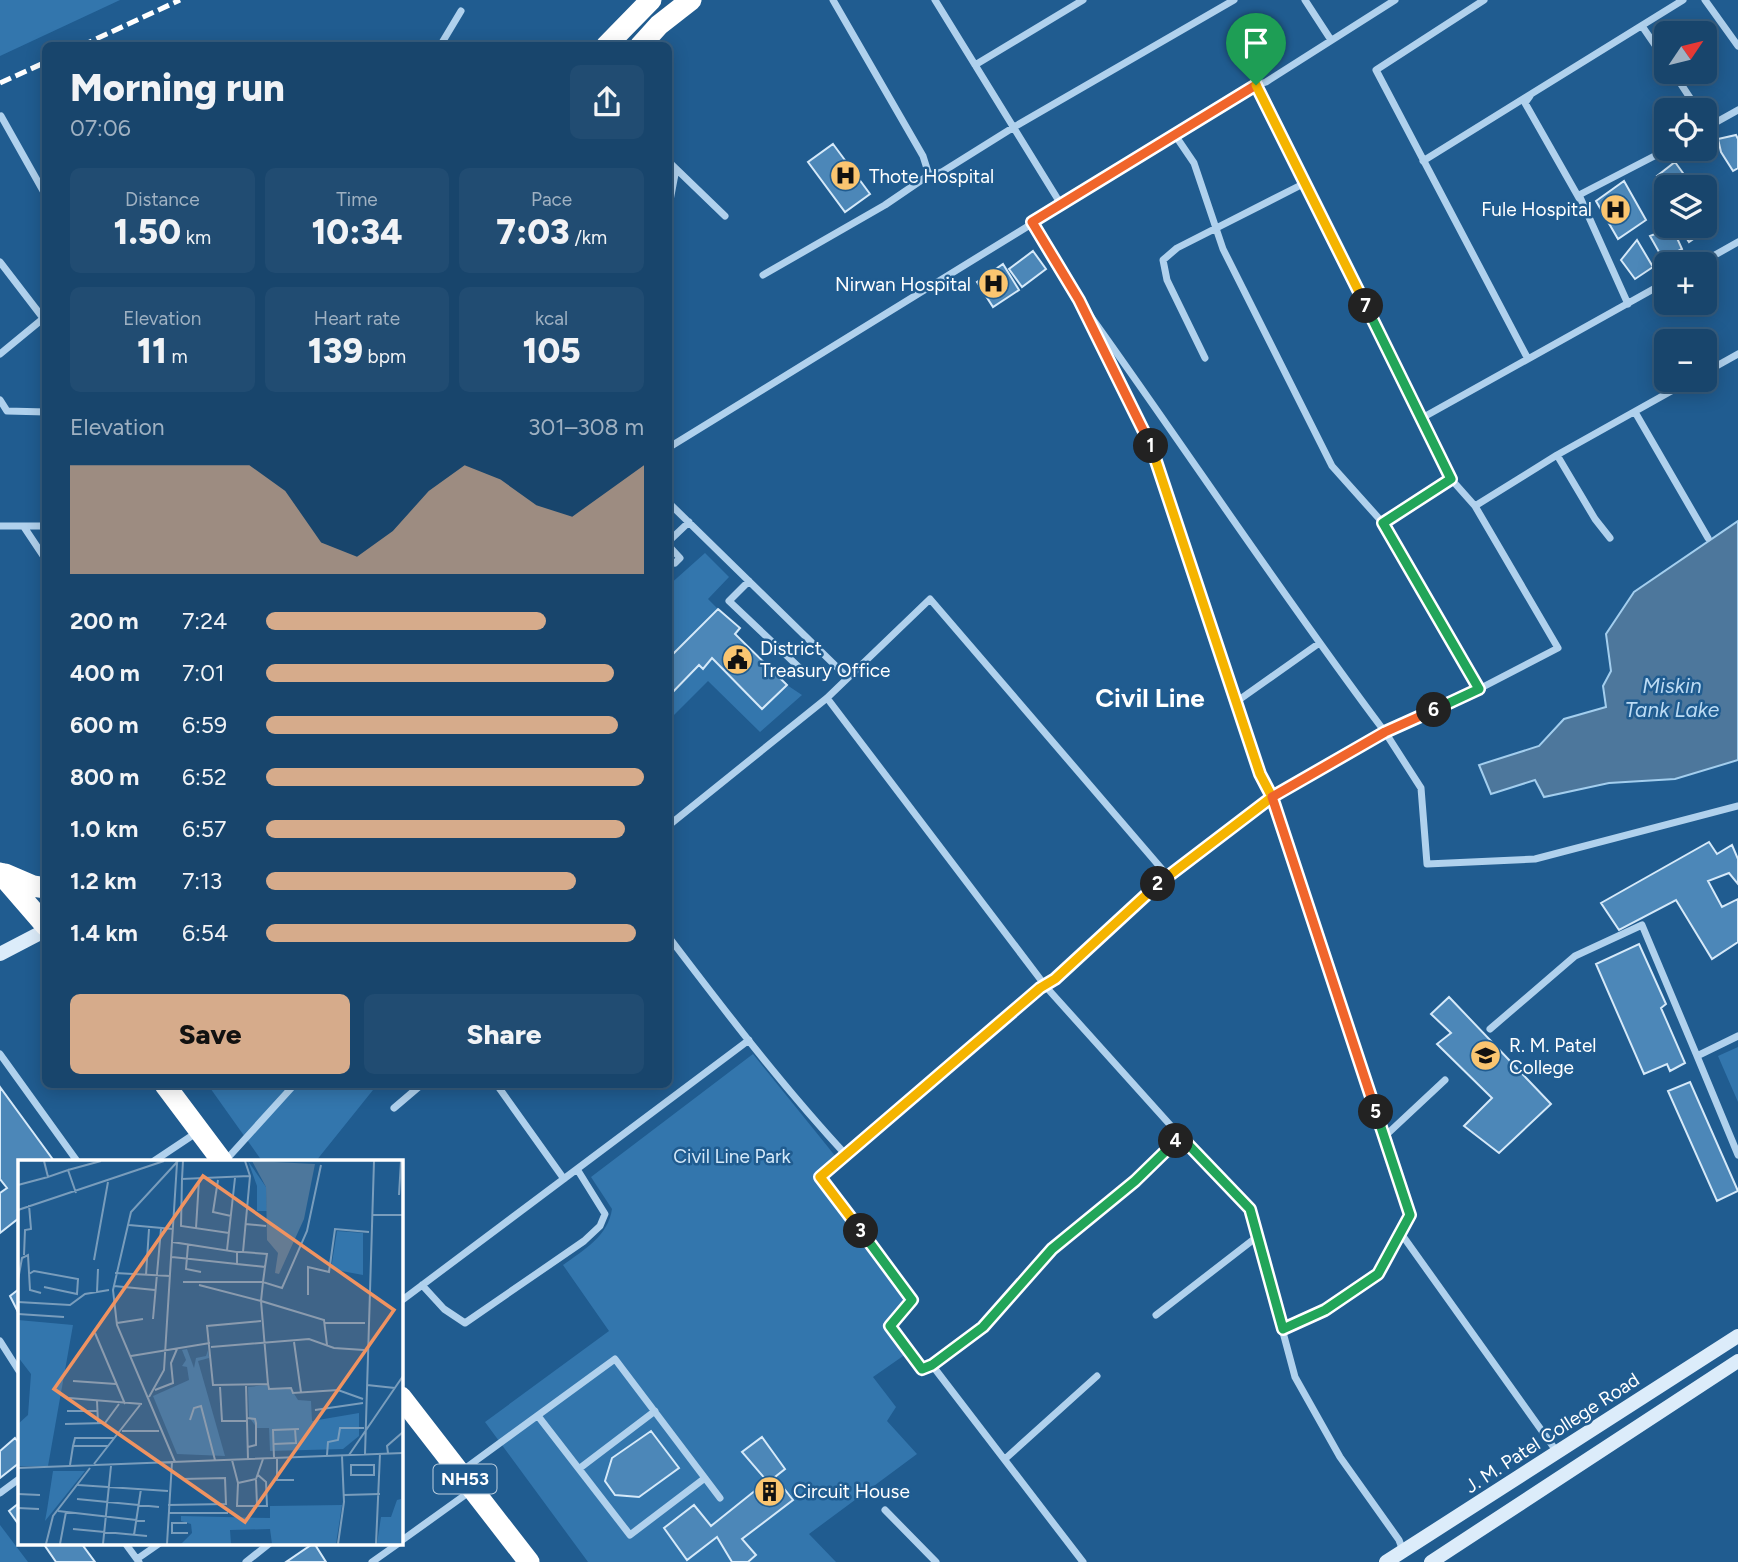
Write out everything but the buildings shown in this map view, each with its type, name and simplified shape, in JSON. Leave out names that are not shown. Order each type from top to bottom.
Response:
[{"type":"highway","points":[[610,42],[651,0]]},
{"type":"highway","points":[[644,42],[659,25],[691,0]]},
{"type":"highway","points":[[0,872],[42,887]]},
{"type":"highway","points":[[0,872],[42,917]]},
{"type":"highway","points":[[167,1088],[222,1160]]},
{"type":"highway","name":"NH53","points":[[402,1399],[413,1419],[466,1481],[529,1562]]},
{"type":"main road","points":[[0,954],[42,919]]},
{"type":"main road","name":"J. M. Patel College Road","points":[[1395,1558],[1738,1336]]},
{"type":"main road","points":[[1431,1562],[1738,1361]]},
{"type":"street","points":[[833,0],[923,156],[929,175]]},
{"type":"street","points":[[935,0],[1062,206]]},
{"type":"street","points":[[975,65],[1083,0]]},
{"type":"street","points":[[763,275],[885,205],[929,175],[942,172],[1014,127],[1234,0]]},
{"type":"street","points":[[1304,0],[1331,40]]},
{"type":"street","points":[[672,447],[1395,0]]},
{"type":"street","points":[[1485,0],[1376,70],[1528,359]]},
{"type":"street","points":[[1423,161],[1683,0]]},
{"type":"street","points":[[1705,0],[1738,46]]},
{"type":"street","points":[[442,42],[461,11]]},
{"type":"street","points":[[1642,26],[1654,44]]},
{"type":"street","points":[[1181,1137],[1135,1181],[1052,1249],[983,1327],[932,1365],[922,1369],[890,1326],[912,1300],[820,1177],[1055,979],[1167,875],[1272,797],[1385,732],[1479,689],[1558,648],[1475,506],[1451,479],[1256,85]]},
{"type":"street","points":[[1533,93],[1525,103],[1583,206]]},
{"type":"street","points":[[1717,120],[1738,110]]},
{"type":"street","points":[[1,116],[42,189]]},
{"type":"street","points":[[1175,135],[1194,163],[1223,249],[1332,466],[1383,523],[1479,689]]},
{"type":"street","points":[[1628,304],[1579,195],[1654,156]]},
{"type":"street","points":[[672,165],[725,216]]},
{"type":"street","points":[[672,190],[676,169]]},
{"type":"street","points":[[1206,358],[1167,280],[1163,260],[1177,248],[1305,183]]},
{"type":"street","points":[[1032,222],[1079,300],[1148,438],[1260,774],[1272,797],[1410,1215],[1378,1274],[1325,1310],[1283,1329]]},
{"type":"street","points":[[1717,254],[1738,242]]},
{"type":"street","points":[[0,262],[42,314]]},
{"type":"street","points":[[1422,418],[1654,289]]},
{"type":"street","points":[[1079,300],[1154,404],[1318,644],[1385,732],[1421,788],[1427,864],[1535,859],[1738,806]]},
{"type":"street","points":[[0,354],[42,319]]},
{"type":"street","points":[[1717,366],[1738,354]]},
{"type":"street","points":[[1475,506],[1557,455],[1670,392]]},
{"type":"street","points":[[0,400],[7,411],[42,412]]},
{"type":"street","points":[[1635,412],[1708,538]]},
{"type":"street","points":[[1557,455],[1595,519],[1610,538]]},
{"type":"street","points":[[1383,523],[1451,479]]},
{"type":"street","points":[[672,506],[847,677]]},
{"type":"street","points":[[672,540],[689,522]]},
{"type":"street","points":[[0,526],[42,526]]},
{"type":"street","points":[[24,527],[42,554]]},
{"type":"street","points":[[672,549],[680,558],[675,563]]},
{"type":"street","points":[[749,581],[729,601],[804,672]]},
{"type":"street","points":[[672,823],[827,698],[930,599],[1167,875]]},
{"type":"street","points":[[1236,702],[1318,644]]},
{"type":"street","points":[[827,698],[1045,985],[1181,1137],[1250,1209],[1295,1377],[1340,1457],[1399,1540],[1395,1558]]},
{"type":"street","points":[[1490,1029],[1575,956],[1642,925],[1738,1155]]},
{"type":"street","points":[[672,941],[749,1040],[847,1156]]},
{"type":"street","points":[[1697,1056],[1738,1036]]},
{"type":"street","points":[[402,1300],[749,1040]]},
{"type":"street","points":[[0,1054],[76,1160]]},
{"type":"street","points":[[1384,1137],[1445,1080]]},
{"type":"street","points":[[224,1160],[292,1088]]},
{"type":"street","points":[[394,1108],[417,1088]]},
{"type":"street","points":[[499,1088],[564,1179]]},
{"type":"street","points":[[156,1160],[200,1131]]},
{"type":"street","points":[[422,1285],[444,1309],[465,1323],[584,1241],[600,1227],[605,1214],[577,1169]]},
{"type":"street","points":[[1401,1232],[1557,1452]]},
{"type":"street","points":[[1156,1315],[1258,1236]]},
{"type":"street","points":[[0,1341],[18,1369]]},
{"type":"street","points":[[402,1540],[538,1416],[615,1359],[720,1498]]},
{"type":"street","points":[[932,1365],[1083,1562]]},
{"type":"street","points":[[1005,1459],[1097,1376]]},
{"type":"street","points":[[580,1468],[655,1411]]},
{"type":"street","points":[[538,1416],[629,1535],[705,1478]]},
{"type":"street","points":[[0,1493],[18,1480]]},
{"type":"street","points":[[885,1510],[936,1562]]},
{"type":"street","points":[[126,1544],[138,1561],[159,1544]]},
{"type":"street","points":[[246,1562],[269,1544]]},
{"type":"street","points":[[372,1562],[397,1544]]},
{"type":"green space","points":[[0,0],[120,0],[0,56]]},
{"type":"green space","points":[[705,553],[729,577],[708,599],[718,609],[672,655],[672,582]]},
{"type":"green space","points":[[712,658],[762,709],[787,685],[802,695],[760,732],[708,681],[672,717],[672,694],[699,665],[703,668]]},
{"type":"green space","points":[[1738,1047],[1738,1102],[1718,1056]]},
{"type":"green space","name":"Civil Line Park","points":[[753,1054],[836,1157],[816,1174],[909,1300],[888,1327],[906,1354],[873,1377],[896,1407],[887,1421],[917,1454],[809,1534],[836,1562],[588,1562],[485,1422],[609,1331],[563,1265],[594,1242],[610,1219],[612,1209],[591,1177]]},
{"type":"green space","points":[[210,1088],[375,1088],[317,1160],[261,1160]]},
{"type":"green space","points":[[0,1525],[28,1562],[0,1562]]},
{"type":"water","name":"Miskin Tank Lake","points":[[1738,521],[1738,760],[1675,779],[1609,783],[1544,797],[1535,780],[1491,794],[1479,765],[1539,746],[1564,719],[1606,707],[1603,686],[1611,671],[1606,634],[1634,592]]},
{"type":"railway","points":[[90,42],[180,0]]},
{"type":"railway","points":[[0,83],[42,64]]},
{"type":"place","name":"Thote Hospital","points":[[846,176]]},
{"type":"place","name":"Fule Hospital","points":[[1615,209]]},
{"type":"place","name":"Nirwan Hospital","points":[[994,284]]},
{"type":"place","name":"District Treasury Office","points":[[737,659]]},
{"type":"place","name":"R. M. Patel College","points":[[1486,1056]]},
{"type":"place","name":"Circuit House","points":[[770,1491]]},
{"type":"district","name":"Civil Line","points":[[1150,698]]},
{"type":"route","points":[[1256,85],[1032,222],[1079,300],[1148,438],[1260,774],[1272,797],[1167,875],[1055,979],[1040,988],[820,1177],[912,1300],[890,1326],[922,1369],[932,1365],[983,1327],[1052,1249],[1135,1181],[1181,1137],[1250,1209],[1283,1329],[1325,1310],[1378,1274],[1410,1215],[1272,797],[1385,732],[1479,689],[1383,523],[1451,479],[1256,85]]}]
